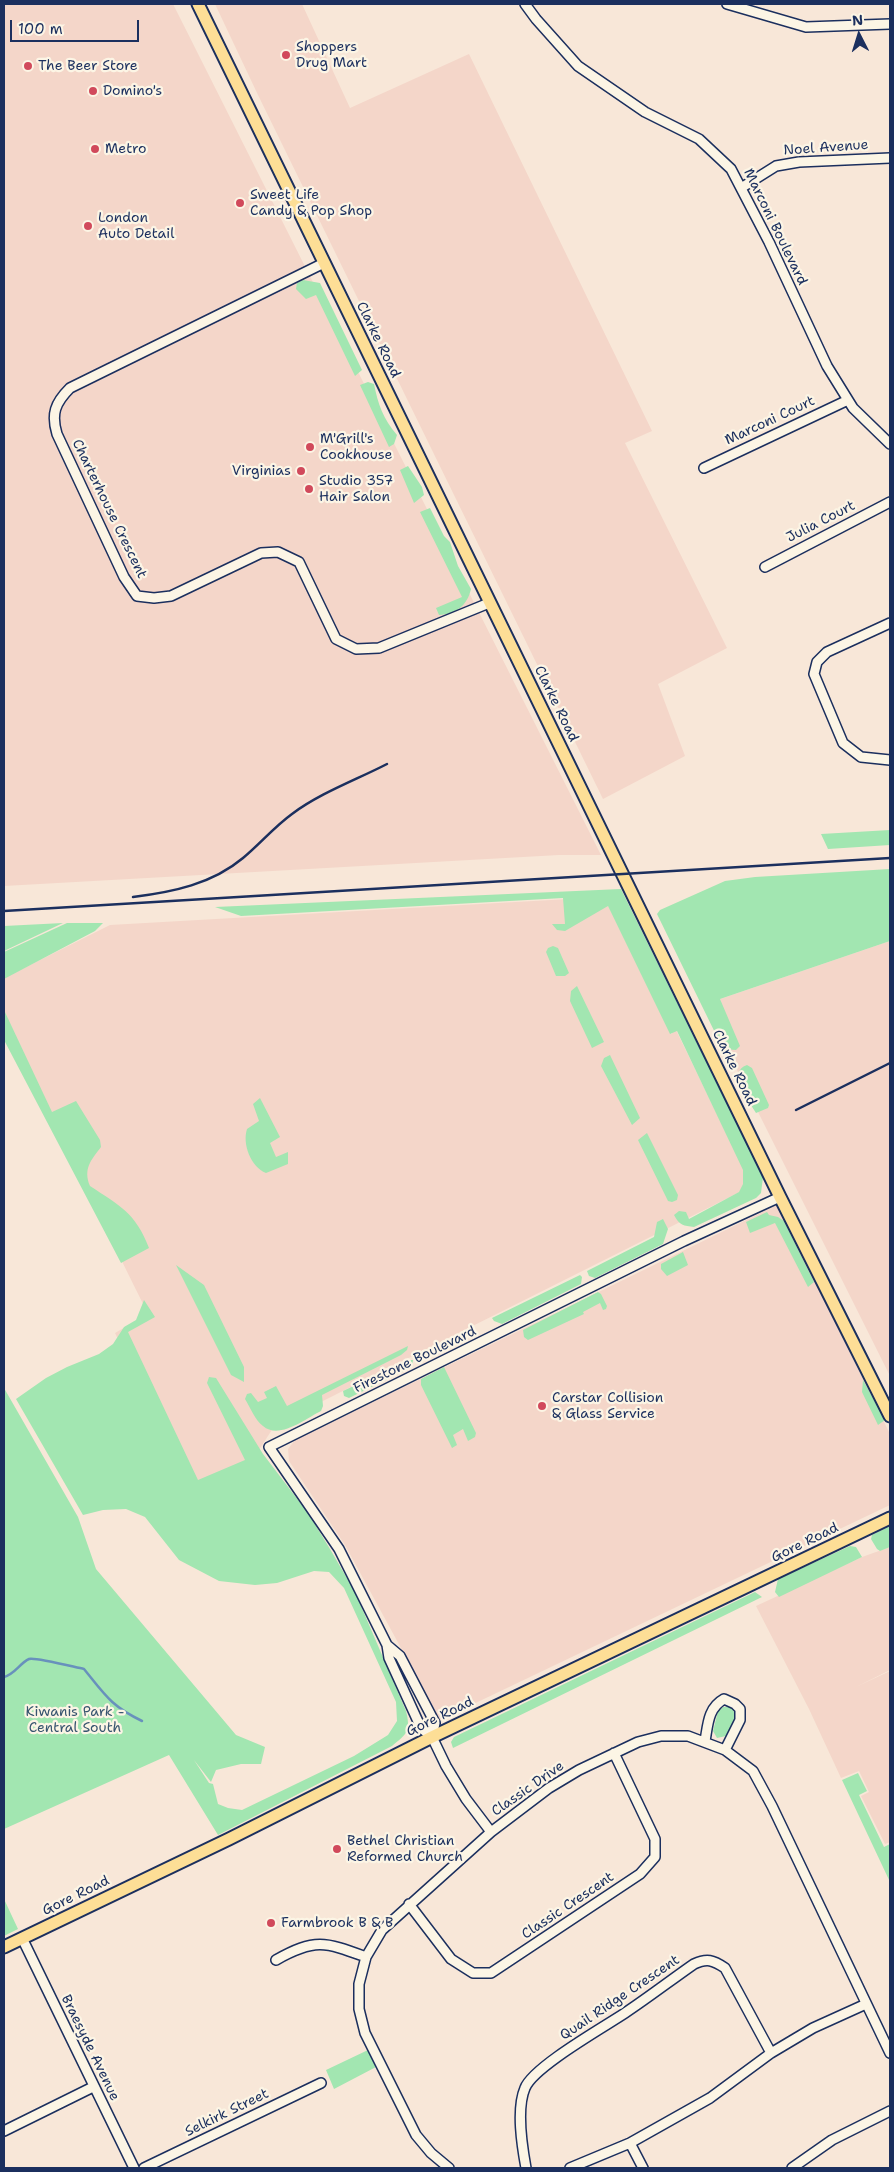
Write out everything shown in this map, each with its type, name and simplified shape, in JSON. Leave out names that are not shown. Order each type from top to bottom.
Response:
[{"type":"main road","name":"Clarke Road","points":[[198,4],[780,1196],[890,1416]]},
{"type":"main road","name":"Gore Road","points":[[4,1947],[229,1839],[432,1737],[890,1518]]},
{"type":"street","name":"Marconi Boulevard","points":[[526,4],[536,20],[578,66],[645,112],[699,139],[731,169],[769,242],[827,366],[853,408],[890,444]]},
{"type":"street","points":[[731,5],[806,27],[890,24]]},
{"type":"street","name":"Noel Avenue","points":[[741,188],[776,166],[799,162],[890,158]]},
{"type":"street","name":"Charterhouse Crescent","points":[[324,263],[70,388],[60,398],[54,422],[57,434],[124,576],[137,596],[154,598],[170,596],[261,553],[278,552],[298,562],[336,639],[356,649],[379,648],[490,603]]},
{"type":"street","name":"Marconi Court","points":[[704,468],[848,400]]},
{"type":"street","name":"Julia Court","points":[[765,567],[890,502]]},
{"type":"street","points":[[890,623],[827,652],[817,662],[814,674],[843,743],[861,757],[890,760]]},
{"type":"street","name":"Firestone Boulevard","points":[[491,1832],[466,1799],[446,1766],[432,1737],[421,1728],[389,1658],[387,1645],[338,1549],[269,1447],[684,1241],[780,1196]]},
{"type":"street","name":"Firestone Boulevard","points":[[387,1645],[400,1656],[435,1723],[432,1737]]},
{"type":"street","points":[[705,1741],[710,1716],[715,1704],[724,1699],[735,1704],[740,1709],[740,1720],[725,1750]]},
{"type":"street","name":"Classic Drive","points":[[449,2168],[430,2153],[416,2135],[365,2033],[359,2009],[359,1984],[366,1957],[382,1930],[409,1904],[491,1832],[549,1788],[614,1752],[638,1742],[661,1736],[688,1736],[705,1741],[725,1750],[753,1772],[776,1814],[890,2053]]},
{"type":"street","name":"Classic Crescent","points":[[409,1904],[451,1959],[473,1973],[491,1973],[640,1874],[655,1857],[655,1839],[614,1752]]},
{"type":"street","name":"Braesyde Avenue","points":[[22,1938],[134,2168]]},
{"type":"street","points":[[276,1960],[308,1945],[326,1944],[366,1957]]},
{"type":"street","name":"Quail Ridge Crescent","points":[[526,2168],[521,2110],[525,2086],[536,2073],[570,2048],[625,2013],[694,1964],[705,1959],[716,1962],[725,1968],[771,2053]]},
{"type":"street","points":[[570,2168],[630,2142],[710,2098],[771,2053],[813,2028],[866,2004]]},
{"type":"street","name":"Selkirk Street","points":[[144,2168],[321,2083]]},
{"type":"street","points":[[4,2131],[93,2087]]},
{"type":"street","points":[[792,2168],[832,2140],[890,2111]]},
{"type":"street","points":[[630,2142],[643,2168]]},
{"type":"shaded area","points":[[4,4],[173,4],[601,855],[559,855],[4,886]]},
{"type":"shaded area","points":[[215,4],[302,4],[350,108],[469,54],[652,431],[625,443],[727,648],[658,684],[685,756],[603,799]]},
{"type":"shaded area","points":[[604,897],[671,1034],[676,1030],[752,1186],[275,1425],[250,1464],[190,1490],[115,1333],[148,1314],[4,1023],[4,978],[110,925]]},
{"type":"shaded area","points":[[890,941],[890,1376],[727,1050],[720,999]]},
{"type":"shaded area","points":[[777,1205],[890,1434],[890,1505],[440,1720],[345,1545],[289,1461],[288,1449],[295,1440]]},
{"type":"shaded area","points":[[890,1547],[890,1670],[856,1687],[890,1671],[890,1842],[885,1844],[861,1796],[869,1792],[859,1771],[841,1778],[809,1709],[756,1606],[862,1557]]},
{"type":"green space","points":[[303,280],[320,283],[362,370],[355,376],[316,295],[306,299],[296,289],[297,283]]},
{"type":"green space","points":[[368,382],[374,384],[382,411],[397,435],[394,444],[389,447],[360,385]]},
{"type":"green space","points":[[408,466],[422,487],[424,495],[414,503],[400,470]]},
{"type":"green space","points":[[430,508],[444,536],[450,542],[458,566],[471,589],[467,600],[460,608],[451,613],[439,615],[436,608],[462,597],[420,512]]},
{"type":"green space","points":[[890,830],[890,845],[828,849],[821,834]]},
{"type":"green space","points":[[890,869],[890,941],[720,999],[740,1046],[736,1050],[723,1049],[657,914],[660,910],[725,881],[755,877]]},
{"type":"green space","points":[[621,889],[763,1177],[761,1193],[756,1198],[694,1227],[682,1224],[674,1215],[679,1211],[686,1212],[689,1219],[739,1192],[743,1184],[743,1170],[677,1031],[670,1034],[608,906],[565,931],[557,930],[552,924],[565,924],[563,898],[241,916],[215,907]]},
{"type":"green space","points":[[63,923],[4,951],[4,926]]},
{"type":"green space","points":[[67,923],[103,923],[95,931],[4,979],[4,952]]},
{"type":"green space","points":[[553,946],[558,948],[569,973],[565,976],[556,976],[546,952],[548,948]]},
{"type":"green space","points":[[577,986],[604,1042],[592,1048],[570,1001],[571,991]]},
{"type":"green space","points":[[4,1010],[52,1112],[76,1101],[100,1140],[101,1147],[89,1165],[87,1175],[90,1186],[126,1211],[138,1226],[149,1248],[121,1263],[4,1040]]},
{"type":"green space","points":[[610,1055],[640,1118],[632,1125],[601,1066],[604,1058]]},
{"type":"green space","points":[[747,1065],[752,1068],[769,1105],[768,1108],[756,1113],[739,1080],[741,1069]]},
{"type":"green space","points":[[260,1098],[280,1137],[270,1143],[276,1157],[288,1152],[288,1164],[266,1173],[256,1166],[252,1160],[246,1141],[247,1129],[259,1121],[253,1104]]},
{"type":"green space","points":[[647,1133],[678,1195],[677,1200],[668,1201],[638,1140]]},
{"type":"green space","points":[[767,1212],[769,1215],[784,1221],[814,1282],[808,1287],[775,1223],[750,1233],[746,1222]]},
{"type":"green space","points":[[663,1219],[668,1229],[663,1244],[595,1278],[589,1276],[587,1271],[654,1237],[657,1222]]},
{"type":"green space","points":[[683,1252],[688,1265],[667,1276],[661,1269],[661,1264]]},
{"type":"green space","points":[[176,1265],[204,1285],[244,1367],[244,1382],[231,1375]]},
{"type":"green space","points":[[580,1275],[582,1277],[581,1284],[502,1324],[494,1321],[492,1318]]},
{"type":"green space","points":[[598,1292],[607,1306],[606,1309],[603,1310],[600,1303],[583,1312],[584,1314],[528,1340],[524,1337],[523,1330]]},
{"type":"green space","name":"Kiwanis Park - Central South","points":[[144,1300],[155,1317],[128,1332],[198,1480],[245,1460],[207,1383],[209,1377],[216,1378],[263,1454],[308,1513],[355,1592],[406,1711],[408,1728],[404,1735],[392,1746],[218,1835],[169,1755],[4,1829],[4,1388],[78,1517],[96,1569],[236,1735],[265,1747],[261,1764],[241,1764],[216,1770],[211,1782],[194,1760],[209,1783],[213,1784],[218,1804],[242,1810],[354,1756],[388,1735],[397,1721],[396,1702],[344,1588],[329,1572],[314,1571],[277,1583],[255,1585],[219,1581],[179,1560],[145,1517],[126,1509],[103,1510],[83,1515],[16,1399],[46,1378],[99,1354],[113,1344],[124,1327],[136,1320]]},
{"type":"green space","points":[[408,1346],[407,1350],[401,1355],[322,1395],[323,1406],[321,1411],[284,1430],[269,1430],[263,1426],[255,1417],[245,1399],[247,1394],[251,1393],[258,1402],[267,1398],[264,1392],[276,1386],[287,1406]]},
{"type":"green space","points":[[409,1360],[413,1360],[412,1367],[349,1398],[344,1396],[343,1391]]},
{"type":"green space","points":[[444,1367],[476,1433],[475,1437],[468,1441],[463,1429],[453,1435],[457,1445],[452,1448],[421,1385],[421,1379]]},
{"type":"green space","points":[[863,1380],[885,1420],[878,1425],[862,1392]]},
{"type":"green space","points":[[890,1526],[890,1547],[880,1551],[871,1539],[872,1535]]},
{"type":"green space","points":[[850,1546],[856,1547],[862,1557],[779,1597],[775,1592],[778,1579]]},
{"type":"green space","points":[[755,1592],[762,1597],[453,1748],[451,1742],[454,1737]]},
{"type":"green space","points":[[723,1707],[731,1707],[736,1715],[726,1736],[717,1738],[713,1731],[718,1711]]},
{"type":"green space","points":[[858,1773],[867,1791],[859,1795],[884,1847],[890,1844],[890,1882],[842,1780]]},
{"type":"green space","points":[[4,1899],[18,1929],[4,1936]]},
{"type":"green space","points":[[368,2050],[376,2067],[334,2089],[326,2070]]},
{"type":"waterway","points":[[4,1677],[29,1659],[84,1669],[103,1693],[116,1705],[131,1716],[142,1721]]},
{"type":"railway","points":[[133,897],[177,889],[218,874],[243,858],[279,824],[303,806],[387,764]]},
{"type":"railway","points":[[4,911],[890,858]]},
{"type":"railway","points":[[796,1110],[890,1063]]},
{"type":"place","name":"Shoppers Drug Mart","points":[[286,55]]},
{"type":"place","name":"The Beer Store","points":[[28,66]]},
{"type":"place","name":"Domino's","points":[[93,91]]},
{"type":"place","name":"Metro","points":[[95,149]]},
{"type":"place","name":"Sweet Life Candy & Pop Shop","points":[[240,203]]},
{"type":"place","name":"London Auto Detail","points":[[88,226]]},
{"type":"place","name":"M'Grill's Cookhouse","points":[[310,447]]},
{"type":"place","name":"Virginias","points":[[301,471]]},
{"type":"place","name":"Studio 357 Hair Salon","points":[[309,489]]},
{"type":"place","name":"Carstar Collision & Glass Service","points":[[542,1406]]},
{"type":"place","name":"Bethel Christian Reformed Church","points":[[337,1849]]},
{"type":"place","name":"Farmbrook B & B","points":[[271,1923]]}]
